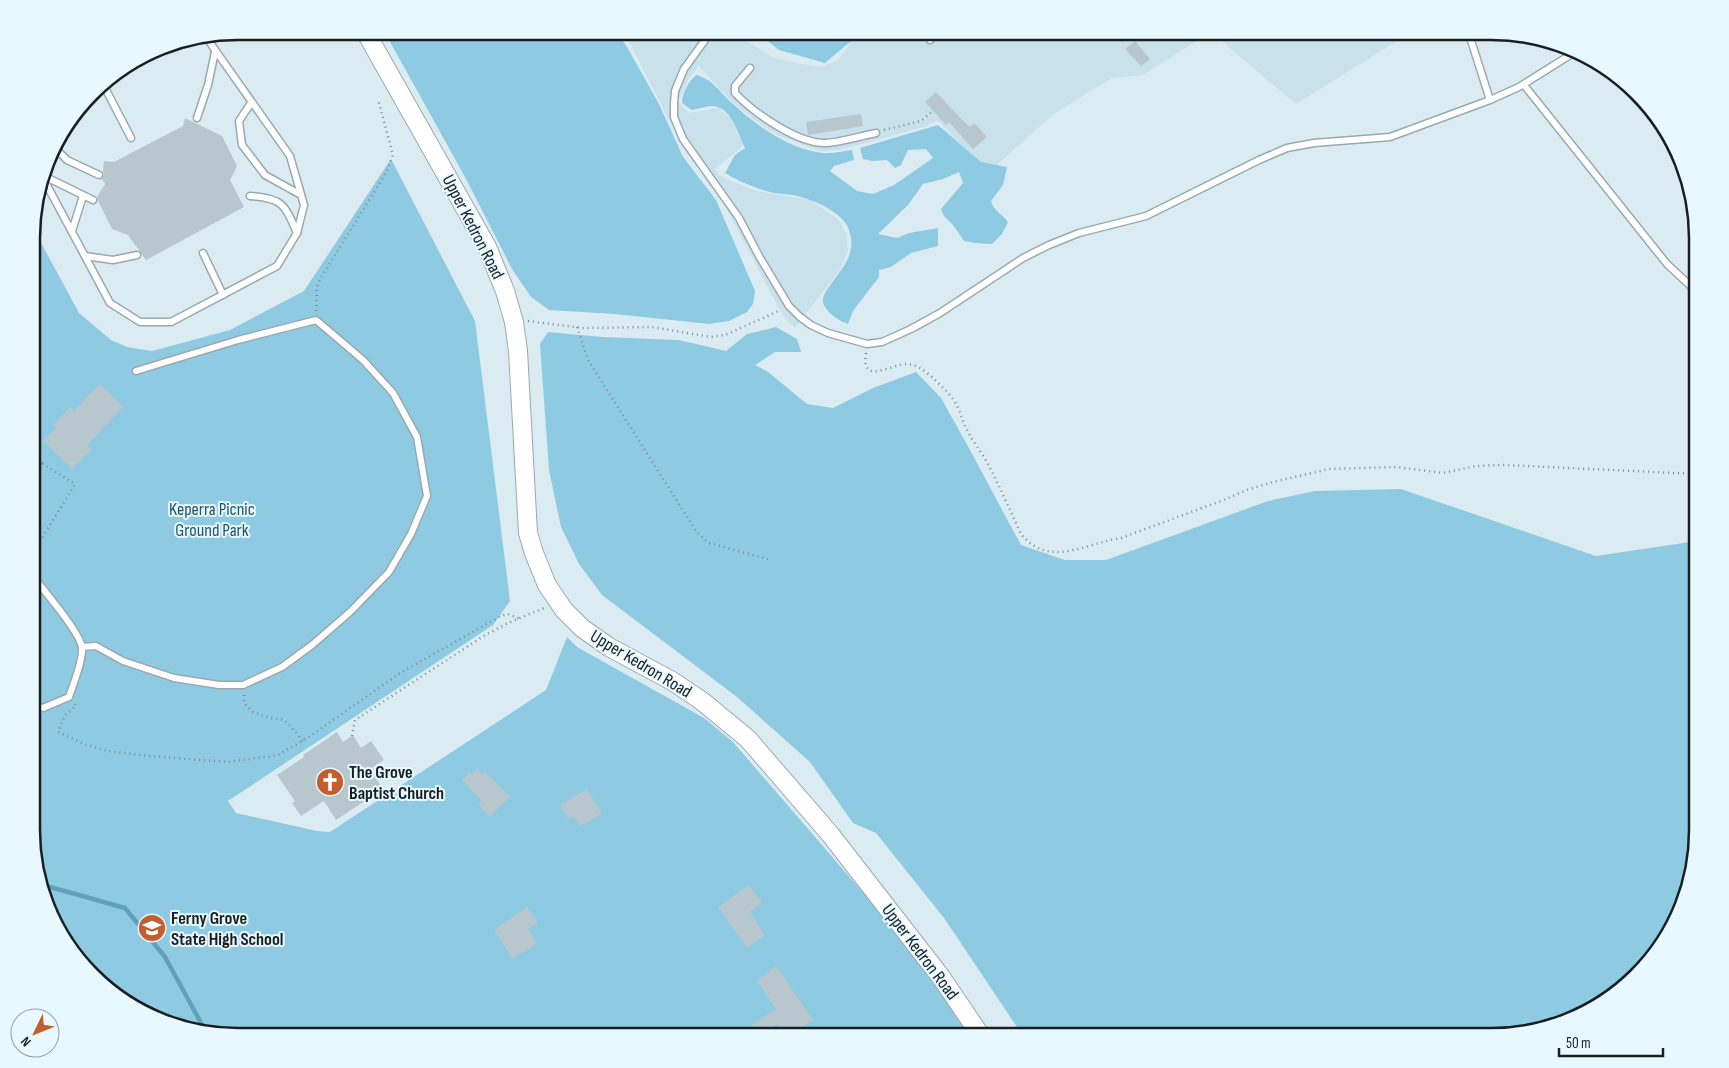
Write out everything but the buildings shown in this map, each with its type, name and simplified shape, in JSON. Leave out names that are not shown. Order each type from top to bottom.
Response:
[{"type":"main road","name":"Upper Kedron Road","points":[[370,40],[487,247],[499,272],[514,322],[519,360],[528,533],[547,585],[564,610],[582,628],[609,647],[702,701],[748,739],[830,834],[941,977],[976,1028]]},
{"type":"lane","points":[[705,40],[682,74],[676,91],[674,117],[683,139],[739,218],[788,306],[810,325],[844,338],[867,344],[894,338],[918,325],[940,313],[1023,258],[1049,245],[1079,233],[1146,216],[1287,148],[1314,143],[1390,137],[1490,100],[1524,85],[1569,56]]},
{"type":"lane","points":[[1471,40],[1490,100]]},
{"type":"lane","points":[[47,185],[110,302],[140,322],[171,322],[277,266],[297,233],[304,205],[302,195],[290,156],[209,42]]},
{"type":"lane","points":[[197,118],[208,85],[215,52]]},
{"type":"lane","points":[[750,68],[735,86],[735,93],[755,110],[788,132],[817,142],[827,143],[876,133]]},
{"type":"lane","points":[[1524,85],[1667,264],[1689,285]]},
{"type":"lane","points":[[106,90],[132,138]]},
{"type":"lane","points":[[251,103],[238,121],[242,145],[264,175],[302,195]]},
{"type":"lane","points":[[59,152],[67,160],[99,175]]},
{"type":"lane","points":[[49,180],[93,200]]},
{"type":"lane","points":[[72,231],[83,196]]},
{"type":"lane","points":[[250,196],[267,197],[286,207],[297,233]]},
{"type":"lane","points":[[203,253],[223,294]]},
{"type":"lane","points":[[85,256],[113,260],[137,255]]},
{"type":"lane","points":[[82,648],[96,646],[123,661],[174,678],[219,685],[243,685],[282,667],[312,645],[350,612],[389,572],[411,534],[427,496],[417,437],[393,393],[363,360],[316,320],[238,340],[136,371]]},
{"type":"lane","points":[[40,585],[77,635],[82,648],[79,667],[69,697],[43,708],[40,707]]},
{"type":"path","points":[[316,320],[317,288],[320,279],[386,173],[393,155],[378,99]]},
{"type":"path","points":[[876,133],[921,121],[933,111]]},
{"type":"path","points":[[514,322],[528,321],[577,327],[652,327],[711,337],[725,335],[788,306]]},
{"type":"path","points":[[577,327],[588,360],[696,532],[709,543],[768,559]]},
{"type":"path","points":[[867,344],[864,360],[872,372],[904,364],[913,365],[921,368],[944,389],[956,403],[966,429],[987,462],[1021,534],[1029,543],[1051,551],[1076,550],[1105,540],[1121,538],[1247,490],[1329,469],[1396,467],[1443,473],[1476,466],[1506,465],[1689,474]]},
{"type":"path","points":[[40,462],[76,484],[40,540]]},
{"type":"path","points":[[352,736],[355,720],[482,637],[545,608]]},
{"type":"path","points":[[69,697],[76,706],[65,716],[58,732],[82,743],[107,751],[228,762],[278,755],[303,741],[400,673],[492,621],[508,614],[520,619]]},
{"type":"path","points":[[243,685],[244,704],[253,712],[270,718],[284,720],[303,741]]},
{"type":"shaded area","points":[[629,40],[746,40],[772,57],[823,67],[839,59],[853,40],[1198,40],[1143,75],[1112,78],[1055,113],[989,172],[937,120],[927,126],[839,150],[821,151],[806,146],[777,135],[756,121],[727,97],[699,66],[688,80],[678,102],[689,113],[719,108],[731,119],[743,146],[715,169],[719,176],[756,191],[810,200],[839,220],[846,234],[848,250],[840,270],[795,328],[784,317],[724,204],[683,148]]},
{"type":"shaded area","points":[[1220,40],[1399,40],[1296,104]]},
{"type":"green space","points":[[389,40],[622,40],[659,104],[683,157],[716,200],[755,291],[753,304],[747,312],[729,321],[709,324],[615,314],[549,310],[531,297],[512,269],[465,177]]},
{"type":"green space","points":[[766,40],[852,40],[825,63],[779,50]]},
{"type":"green space","points":[[696,75],[711,83],[762,128],[785,141],[822,153],[852,150],[854,160],[834,166],[830,171],[857,191],[873,194],[894,185],[933,158],[926,149],[908,150],[901,165],[895,168],[887,160],[872,161],[863,159],[860,148],[938,125],[981,162],[1007,167],[1003,185],[991,201],[1008,222],[1002,234],[992,244],[964,241],[944,216],[941,209],[963,183],[959,172],[943,179],[923,184],[908,205],[878,234],[897,238],[909,233],[938,228],[938,246],[911,253],[891,267],[879,270],[879,277],[853,311],[848,324],[830,313],[826,309],[823,300],[824,295],[844,265],[851,249],[849,230],[846,224],[837,214],[817,203],[799,196],[763,190],[725,173],[735,155],[745,148],[733,122],[719,107],[707,106],[692,110],[682,103],[686,88]]},
{"type":"green space","name":"Keperra Picnic Ground Park","points":[[391,159],[475,321],[510,601],[493,625],[228,801],[236,813],[317,831],[330,832],[546,690],[567,637],[577,647],[704,718],[733,742],[909,946],[968,1028],[225,1028],[174,1018],[150,1008],[117,987],[89,961],[66,929],[50,894],[40,843],[40,241],[79,313],[111,340],[127,347],[152,351],[230,330],[304,291]]},
{"type":"green space","points":[[776,327],[797,339],[801,352],[775,352],[755,365],[768,372],[807,404],[833,408],[873,388],[916,372],[941,398],[1021,545],[1065,560],[1106,560],[1268,501],[1315,491],[1401,489],[1596,556],[1689,542],[1689,843],[1679,894],[1669,918],[1656,940],[1640,961],[1622,979],[1590,1002],[1555,1018],[1504,1028],[1018,1028],[944,918],[876,833],[853,823],[810,762],[737,697],[602,595],[579,564],[561,527],[549,470],[540,344],[548,332],[602,337],[679,340],[726,351],[747,334]]},
{"type":"waterway","points":[[48,886],[125,908],[165,957],[202,1024]]},
{"type":"place","name":"The Grove Baptist Church","points":[[330,782]]},
{"type":"place","name":"Ferny Grove State High School","points":[[152,928]]}]
